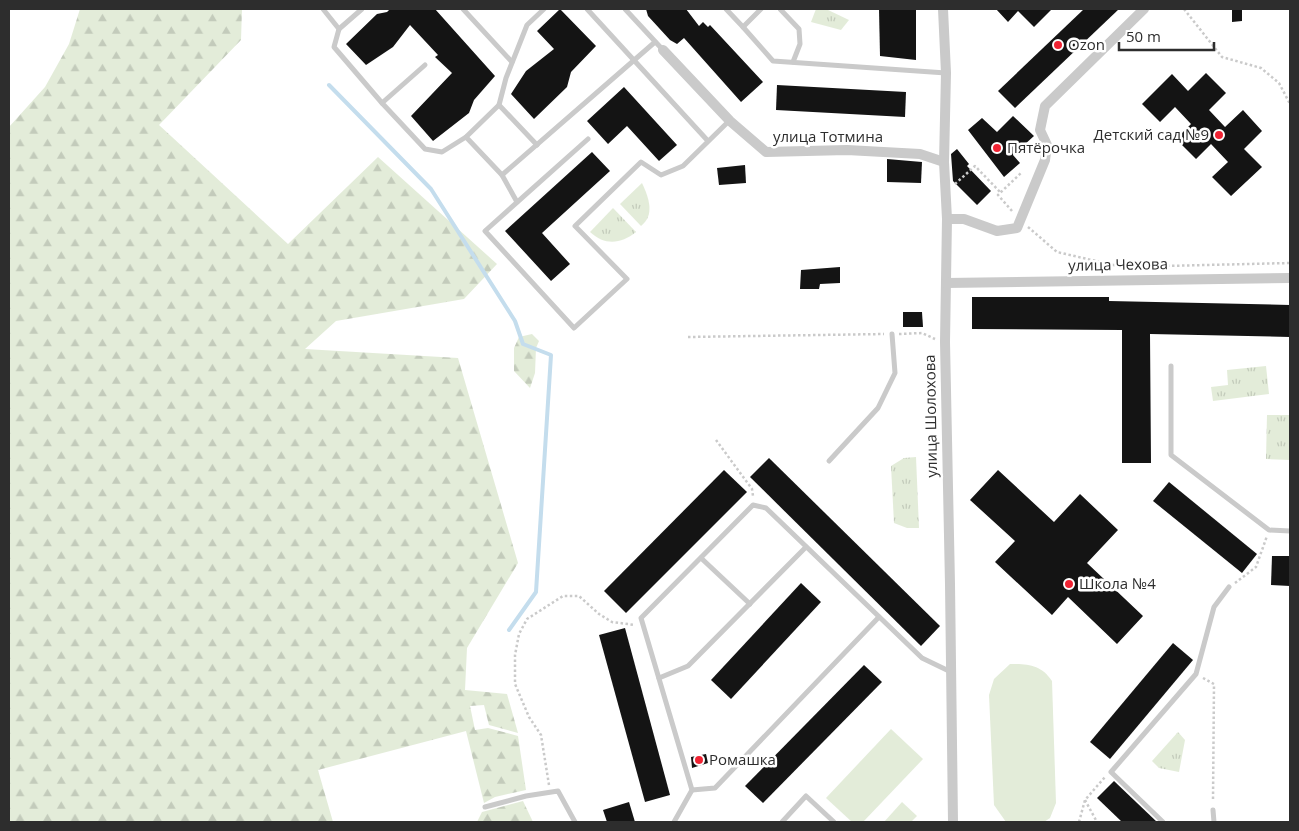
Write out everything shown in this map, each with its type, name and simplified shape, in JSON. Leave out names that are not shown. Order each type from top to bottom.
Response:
[{"type":"street","name":"улица Шолохова","points":[[943,9],[946,73],[944,162],[948,219],[945,342],[953,822]]},
{"type":"street","points":[[948,219],[964,220],[997,231],[1017,228],[1045,160],[1047,145],[1040,130],[1045,106],[1144,9]]},
{"type":"street","name":"улица Тотмина","points":[[659,46],[730,121],[766,152],[847,150],[920,154],[944,162]]},
{"type":"street","name":"улица Чехова","points":[[946,283],[1290,278]]},
{"type":"lane","points":[[323,9],[339,29]]},
{"type":"lane","points":[[362,9],[339,29],[334,47],[425,149],[442,152],[466,137],[499,106],[506,78],[527,25],[544,9]]},
{"type":"lane","points":[[463,9],[512,62]]},
{"type":"lane","points":[[587,9],[708,141]]},
{"type":"lane","points":[[726,9],[773,61],[946,73]]},
{"type":"lane","points":[[743,27],[761,9]]},
{"type":"lane","points":[[780,9],[799,29],[800,44],[793,62]]},
{"type":"lane","points":[[502,175],[634,60],[659,46],[628,10]]},
{"type":"lane","points":[[382,103],[425,65]]},
{"type":"lane","points":[[499,106],[537,145]]},
{"type":"lane","points":[[588,139],[485,231],[574,328],[627,279],[576,226],[642,162],[661,175],[683,166],[730,121]]},
{"type":"lane","points":[[466,137],[502,175],[517,202]]},
{"type":"lane","points":[[829,461],[878,408],[895,373],[892,334]]},
{"type":"lane","points":[[1171,366],[1171,455],[1269,530],[1290,530]]},
{"type":"lane","points":[[674,822],[692,790],[641,618],[753,505],[766,508],[922,658],[951,672]]},
{"type":"lane","points":[[659,678],[688,666],[806,547]]},
{"type":"lane","points":[[701,558],[750,604]]},
{"type":"lane","points":[[1163,822],[1111,772],[1196,674],[1214,607],[1229,587]]},
{"type":"lane","points":[[692,790],[715,788],[879,617]]},
{"type":"lane","points":[[485,807],[526,796],[558,791],[575,822]]},
{"type":"lane","points":[[782,822],[806,796],[834,822]]},
{"type":"lane","points":[[1213,810],[1214,822]]},
{"type":"path","points":[[1184,9],[1222,57],[1262,68],[1279,83],[1290,104]]},
{"type":"path","points":[[952,186],[975,166],[1001,193]]},
{"type":"path","points":[[1021,173],[998,195],[1020,220],[1057,252],[1122,267],[1290,263]]},
{"type":"path","points":[[688,338],[922,333],[945,342]]},
{"type":"path","points":[[716,440],[752,489],[753,505]]},
{"type":"path","points":[[1229,587],[1256,567],[1269,530]]},
{"type":"path","points":[[550,792],[541,735],[529,717],[515,684],[515,655],[519,634],[527,619],[563,596],[579,596],[599,614],[612,622],[644,626]]},
{"type":"path","points":[[1196,674],[1214,684],[1213,810]]},
{"type":"path","points":[[1079,822],[1086,800],[1111,772]]},
{"type":"path","points":[[1086,800],[1097,822]]},
{"type":"green space","points":[[80,9],[242,9],[241,40],[159,125],[288,244],[378,157],[497,264],[464,299],[336,321],[305,349],[458,358],[518,563],[467,648],[465,690],[507,694],[518,733],[489,725],[484,705],[470,706],[475,730],[488,728],[518,736],[526,790],[495,797],[484,803],[466,731],[318,770],[333,822],[9,822],[9,127],[45,87],[69,44]]},
{"type":"green space","points":[[816,9],[826,9],[849,20],[841,30],[811,22]]},
{"type":"green space","points":[[642,183],[647,194],[649,212],[648,217],[641,226],[620,204]]},
{"type":"green space","points":[[613,208],[636,232],[619,241],[601,240],[590,232]]},
{"type":"green space","points":[[532,334],[539,341],[536,348],[535,373],[530,388],[514,371],[514,348],[519,337]]},
{"type":"green space","points":[[1266,366],[1269,394],[1213,401],[1211,387],[1228,385],[1227,370]]},
{"type":"green space","points":[[1267,415],[1290,415],[1290,460],[1266,459]]},
{"type":"green space","points":[[916,457],[919,528],[907,528],[894,523],[891,466],[904,458]]},
{"type":"green space","points":[[1010,664],[1034,666],[1052,681],[1056,803],[1050,818],[1044,822],[1006,822],[994,805],[989,695],[994,679]]},
{"type":"green space","points":[[891,729],[923,759],[863,822],[852,822],[826,798]]},
{"type":"green space","points":[[1178,732],[1185,740],[1179,772],[1159,768],[1152,761]]},
{"type":"green space","points":[[523,801],[533,822],[477,822],[482,812]]},
{"type":"green space","points":[[902,802],[917,816],[911,822],[884,822]]},
{"type":"building","points":[[390,9],[435,9],[495,76],[474,100],[469,113],[433,141],[411,116],[452,73],[435,57],[438,55],[410,25],[393,47],[366,65],[346,44],[377,14],[387,12]]},
{"type":"building","points":[[560,9],[596,46],[571,72],[567,87],[534,119],[511,94],[526,71],[554,49],[537,31]]},
{"type":"building","points":[[646,9],[686,9],[699,26],[703,22],[708,27],[710,25],[763,82],[741,102],[684,38],[677,44],[670,40],[648,16]]},
{"type":"building","points":[[879,9],[916,9],[916,60],[880,56]]},
{"type":"building","points":[[996,9],[1052,9],[1034,27],[1018,11],[1008,22]]},
{"type":"building","points":[[1084,9],[1119,9],[1015,108],[998,91]]},
{"type":"building","points":[[1232,9],[1242,9],[1242,21],[1232,22]]},
{"type":"building","name":"Детский сад №9","points":[[1206,73],[1226,93],[1209,110],[1225,127],[1243,110],[1262,131],[1244,149],[1262,167],[1231,196],[1212,177],[1228,162],[1211,144],[1196,159],[1176,139],[1191,124],[1175,107],[1160,122],[1142,104],[1172,74],[1188,91]]},
{"type":"building","points":[[777,85],[906,92],[905,117],[776,110]]},
{"type":"building","points":[[624,87],[677,145],[659,161],[627,126],[608,144],[587,121]]},
{"type":"building","points":[[1013,116],[1034,136],[1013,155],[1020,163],[1004,177],[968,130],[982,118],[997,132]]},
{"type":"building","points":[[957,149],[969,164],[967,166],[991,191],[977,205],[953,181],[951,154]]},
{"type":"building","points":[[592,152],[610,171],[542,233],[570,264],[551,281],[505,231]]},
{"type":"building","points":[[887,159],[922,162],[921,183],[887,182]]},
{"type":"building","points":[[745,165],[746,183],[719,185],[717,168]]},
{"type":"building","points":[[840,267],[840,283],[820,284],[819,289],[800,289],[801,270]]},
{"type":"building","points":[[972,297],[1109,297],[1109,301],[1290,305],[1290,337],[1150,334],[1151,463],[1122,463],[1122,330],[972,329]]},
{"type":"building","points":[[903,312],[922,312],[923,327],[903,327]]},
{"type":"building","points":[[769,458],[940,626],[921,646],[750,477]]},
{"type":"building","points":[[724,470],[747,492],[626,613],[604,591]]},
{"type":"building","points":[[998,470],[1054,522],[1080,494],[1118,530],[1087,563],[1143,616],[1117,644],[1068,597],[1052,615],[995,562],[1015,541],[970,500]]},
{"type":"building","points":[[1169,482],[1257,554],[1242,573],[1153,501]]},
{"type":"building","points":[[1272,556],[1290,556],[1290,586],[1271,585]]},
{"type":"building","points":[[801,583],[821,602],[731,699],[711,680]]},
{"type":"building","points":[[625,628],[670,795],[645,802],[599,635]]},
{"type":"building","points":[[1173,643],[1193,660],[1110,759],[1090,742]]},
{"type":"building","points":[[864,665],[882,682],[763,803],[745,786]]},
{"type":"building","name":"Ромашка","points":[[706,754],[708,763],[692,768],[691,757]]},
{"type":"building","points":[[1114,781],[1157,822],[1122,822],[1097,798]]},
{"type":"building","points":[[629,802],[635,822],[607,822],[603,810]]},
{"type":"waterway","points":[[329,85],[431,189],[515,321],[523,344],[551,355],[536,592],[509,630]]},
{"type":"place","name":"Ozon","points":[[1058,45]]},
{"type":"place","name":"Детский сад №9","points":[[1219,135]]},
{"type":"place","name":"Пятёрочка","points":[[997,148]]},
{"type":"place","name":"Школа №4","points":[[1069,584]]},
{"type":"place","name":"Ромашка","points":[[699,760]]}]
